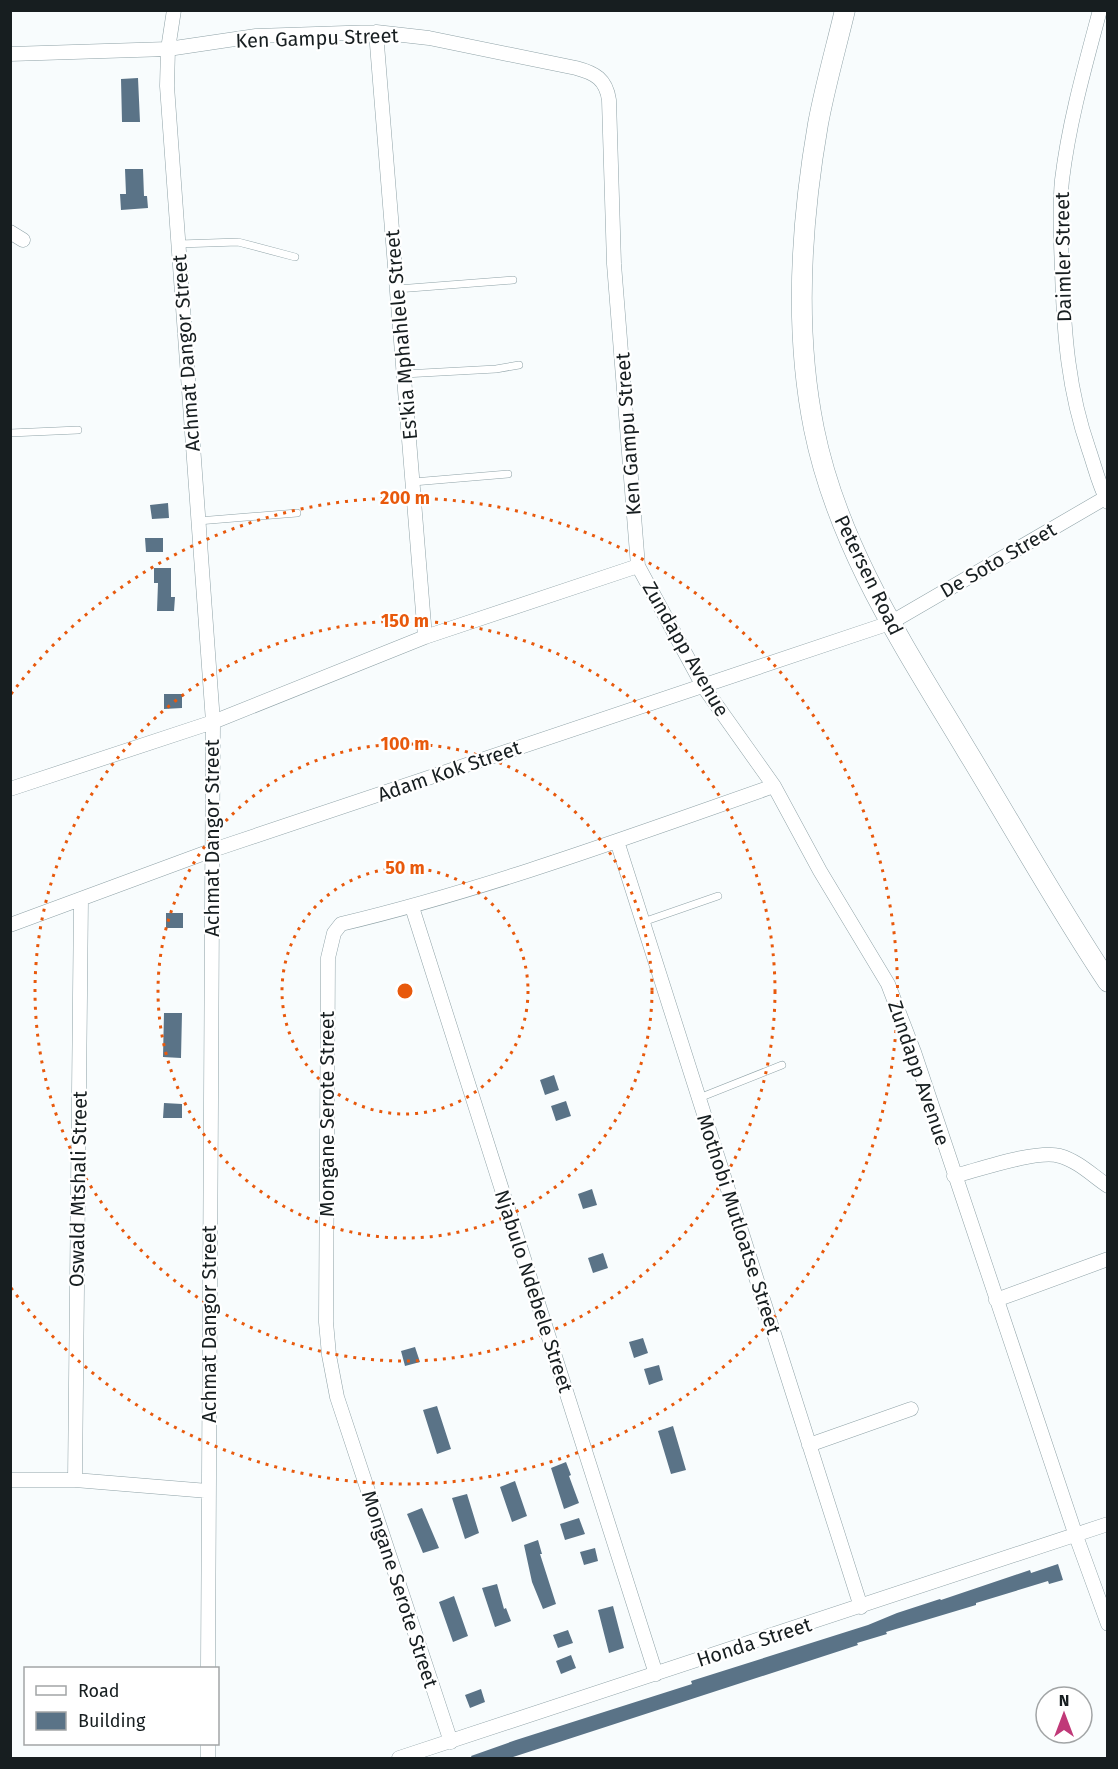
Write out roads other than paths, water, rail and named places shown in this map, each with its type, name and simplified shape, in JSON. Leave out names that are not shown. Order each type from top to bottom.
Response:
[{"type":"street","name":"Achmat Dangor Street","points":[[174,10],[168,49],[167,86],[213,722],[208,1667]]},
{"type":"street","name":"Petersen Road","points":[[845,10],[818,124],[808,198],[803,286],[804,341],[814,427],[831,494],[857,560],[890,623],[1107,982]]},
{"type":"street","name":"Daimler Street","points":[[1100,10],[1079,87],[1062,180],[1061,244],[1063,322],[1068,371],[1078,417],[1106,500]]},
{"type":"street","name":"Ken Gampu Street","points":[[10,54],[168,49],[256,36],[376,33],[429,38],[576,68],[597,75],[604,82],[609,100],[614,264],[638,566]]},
{"type":"street","name":"Es'kia Mphahlele Street","points":[[376,33],[425,637]]},
{"type":"street","points":[[10,232],[23,240]]},
{"type":"street","name":"De Soto Street","points":[[890,623],[1106,500]]},
{"type":"street","points":[[10,789],[213,722],[425,637],[638,566]]},
{"type":"street","name":"Zundapp Avenue","points":[[638,566],[703,686],[774,786],[820,871],[888,984],[914,1052],[1107,1624]]},
{"type":"street","name":"Adam Kok Street","points":[[10,926],[213,850],[890,623]]},
{"type":"street","name":"Mongane Serote Street","points":[[451,1742],[337,1397],[329,1355],[326,1322],[328,958],[334,933],[341,924],[412,907],[617,841],[774,786]]},
{"type":"street","name":"Mothobi Mutloatse Street","points":[[617,841],[861,1607]]},
{"type":"street","name":"Oswald Mtshali Street","points":[[75,1480],[81,899]]},
{"type":"street","name":"Njabulo Ndebele Street","points":[[412,907],[656,1674]]},
{"type":"street","points":[[954,1176],[1042,1155],[1059,1155],[1072,1161],[1107,1186]]},
{"type":"street","points":[[996,1300],[1107,1259]]},
{"type":"street","points":[[809,1445],[911,1409]]},
{"type":"street","points":[[10,1480],[75,1480],[208,1491]]},
{"type":"street","name":"Honda Street","points":[[399,1758],[1107,1524]]},
{"type":"lane","points":[[179,244],[238,242],[295,258]]},
{"type":"lane","points":[[397,289],[513,280]]},
{"type":"lane","points":[[404,374],[496,369],[519,365]]},
{"type":"lane","points":[[10,433],[78,430]]},
{"type":"lane","points":[[412,482],[508,474]]},
{"type":"lane","points":[[198,521],[297,513]]},
{"type":"lane","points":[[643,922],[718,896]]},
{"type":"lane","points":[[699,1098],[782,1065]]}]
